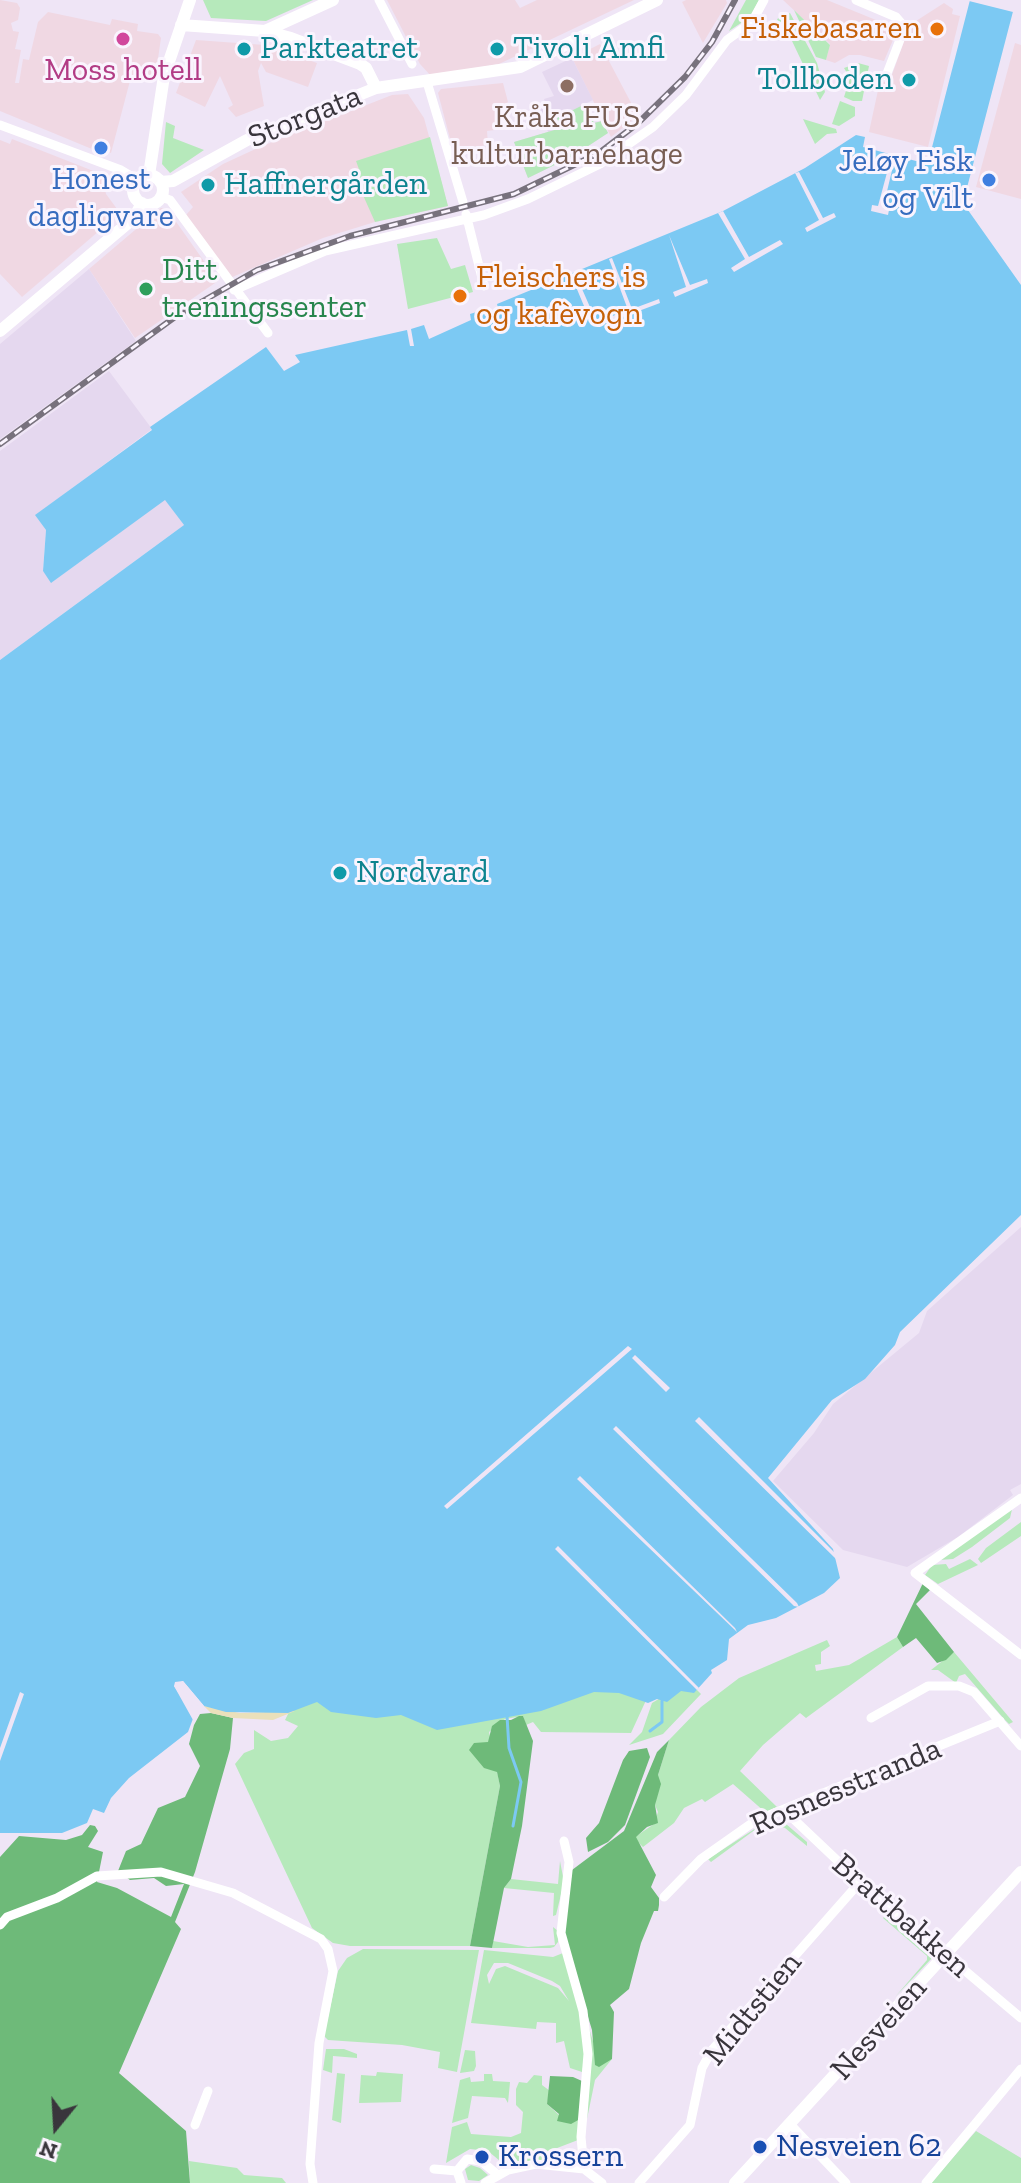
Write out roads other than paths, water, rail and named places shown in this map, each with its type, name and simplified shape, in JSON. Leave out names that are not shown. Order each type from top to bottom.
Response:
[{"type":"street","points":[[0,125],[121,170],[143,177],[161,182],[161,197],[153,204],[142,203],[133,194],[143,177],[164,76],[190,0]]},
{"type":"street","points":[[265,31],[333,0]]},
{"type":"street","points":[[379,0],[412,64]]},
{"type":"street","name":"Storgata","points":[[161,182],[185,175],[236,145],[376,88],[520,67],[657,0]]},
{"type":"street","points":[[234,290],[325,251],[467,216],[567,182],[625,148],[686,95],[727,40],[752,22],[764,0]]},
{"type":"street","points":[[856,0],[896,17],[902,24],[901,37],[886,76]]},
{"type":"street","points":[[181,25],[265,31],[360,64],[366,68],[376,88]]},
{"type":"street","points":[[427,82],[463,202]]},
{"type":"street","points":[[161,197],[170,200],[268,333]]},
{"type":"street","points":[[0,331],[134,218],[142,203]]},
{"type":"street","points":[[467,216],[484,286]]},
{"type":"street","points":[[1021,1498],[915,1573],[1021,1655]]},
{"type":"street","points":[[871,1718],[928,1686],[945,1684],[974,1692],[1021,1746]]},
{"type":"street","name":"Rosnesstranda","points":[[664,1897],[680,1877],[755,1821],[1000,1721]]},
{"type":"street","name":"Brattbakken","points":[[784,1810],[860,1882],[1021,2018]]},
{"type":"street","points":[[564,1841],[569,1862],[561,1933],[580,1999],[587,2044],[581,2137],[584,2169]]},
{"type":"street","points":[[2,1919],[57,1898],[97,1876],[161,1872],[233,1893],[321,1939],[333,1971],[319,2043],[311,2155],[313,2183]]},
{"type":"street","name":"Nesveien","points":[[735,2183],[1021,1872]]},
{"type":"street","name":"Midtstien","points":[[639,2183],[690,2125],[702,2068],[712,2050],[860,1882]]},
{"type":"street","points":[[926,2183],[1021,2069]]},
{"type":"street","points":[[195,2125],[208,2091]]},
{"type":"street","points":[[791,2125],[846,2183]]},
{"type":"street","points":[[461,2183],[457,2171],[461,2162],[473,2159],[498,2175]]},
{"type":"street","points":[[485,2183],[498,2175],[536,2164],[584,2169],[602,2183]]},
{"type":"street","points":[[434,2169],[457,2171]]},
{"type":"water","points":[[970,0],[1016,0],[963,203],[1021,285],[1021,1215],[900,1332],[895,1345],[865,1379],[832,1400],[768,1478],[833,1549],[840,1578],[824,1593],[776,1618],[748,1625],[729,1639],[727,1660],[711,1670],[712,1673],[694,1693],[681,1691],[667,1702],[657,1699],[648,1703],[619,1693],[594,1692],[541,1711],[437,1730],[401,1715],[376,1718],[331,1712],[317,1702],[288,1713],[226,1712],[204,1706],[183,1681],[174,1686],[194,1716],[188,1732],[129,1778],[111,1798],[104,1813],[93,1809],[87,1823],[62,1833],[0,1833],[0,660],[184,525],[165,500],[51,583],[43,571],[46,530],[35,515],[152,430],[150,427],[266,347],[284,371],[300,362],[295,355],[407,330],[410,346],[414,346],[411,329],[424,325],[429,339],[471,320],[470,314],[483,310],[485,316],[499,312],[497,304],[723,211],[805,168],[856,135],[865,137],[863,147],[916,161],[929,159]]},
{"type":"waterway","points":[[650,1731],[662,1722],[662,1701]]},
{"type":"waterway","points":[[507,1716],[509,1748],[521,1782],[513,1826]]},
{"type":"railway","points":[[0,444],[175,317],[257,270],[350,236],[514,194],[599,153],[637,124],[685,77],[712,42],[735,0]]},
{"type":"place","name":"Fiskebasaren","points":[[937,29]]},
{"type":"place","name":"Moss hotell","points":[[123,39]]},
{"type":"place","name":"Parkteatret","points":[[244,49]]},
{"type":"place","name":"Tivoli Amfi","points":[[497,49]]},
{"type":"place","name":"Tollboden","points":[[909,80]]},
{"type":"place","name":"Kråka FUS kulturbarnehage","points":[[567,86]]},
{"type":"place","name":"Honest dagligvare","points":[[101,148]]},
{"type":"place","name":"Jeløy Fisk og Vilt","points":[[989,180]]},
{"type":"place","name":"Haffnergården","points":[[208,185]]},
{"type":"place","name":"Ditt treningssenter","points":[[146,289]]},
{"type":"place","name":"Fleischers is og kafèvogn","points":[[460,296]]},
{"type":"place","name":"Nordvard","points":[[340,873]]},
{"type":"place","name":"Nesveien 62","points":[[760,2147]]},
{"type":"place","name":"Krossern","points":[[482,2157]]}]
